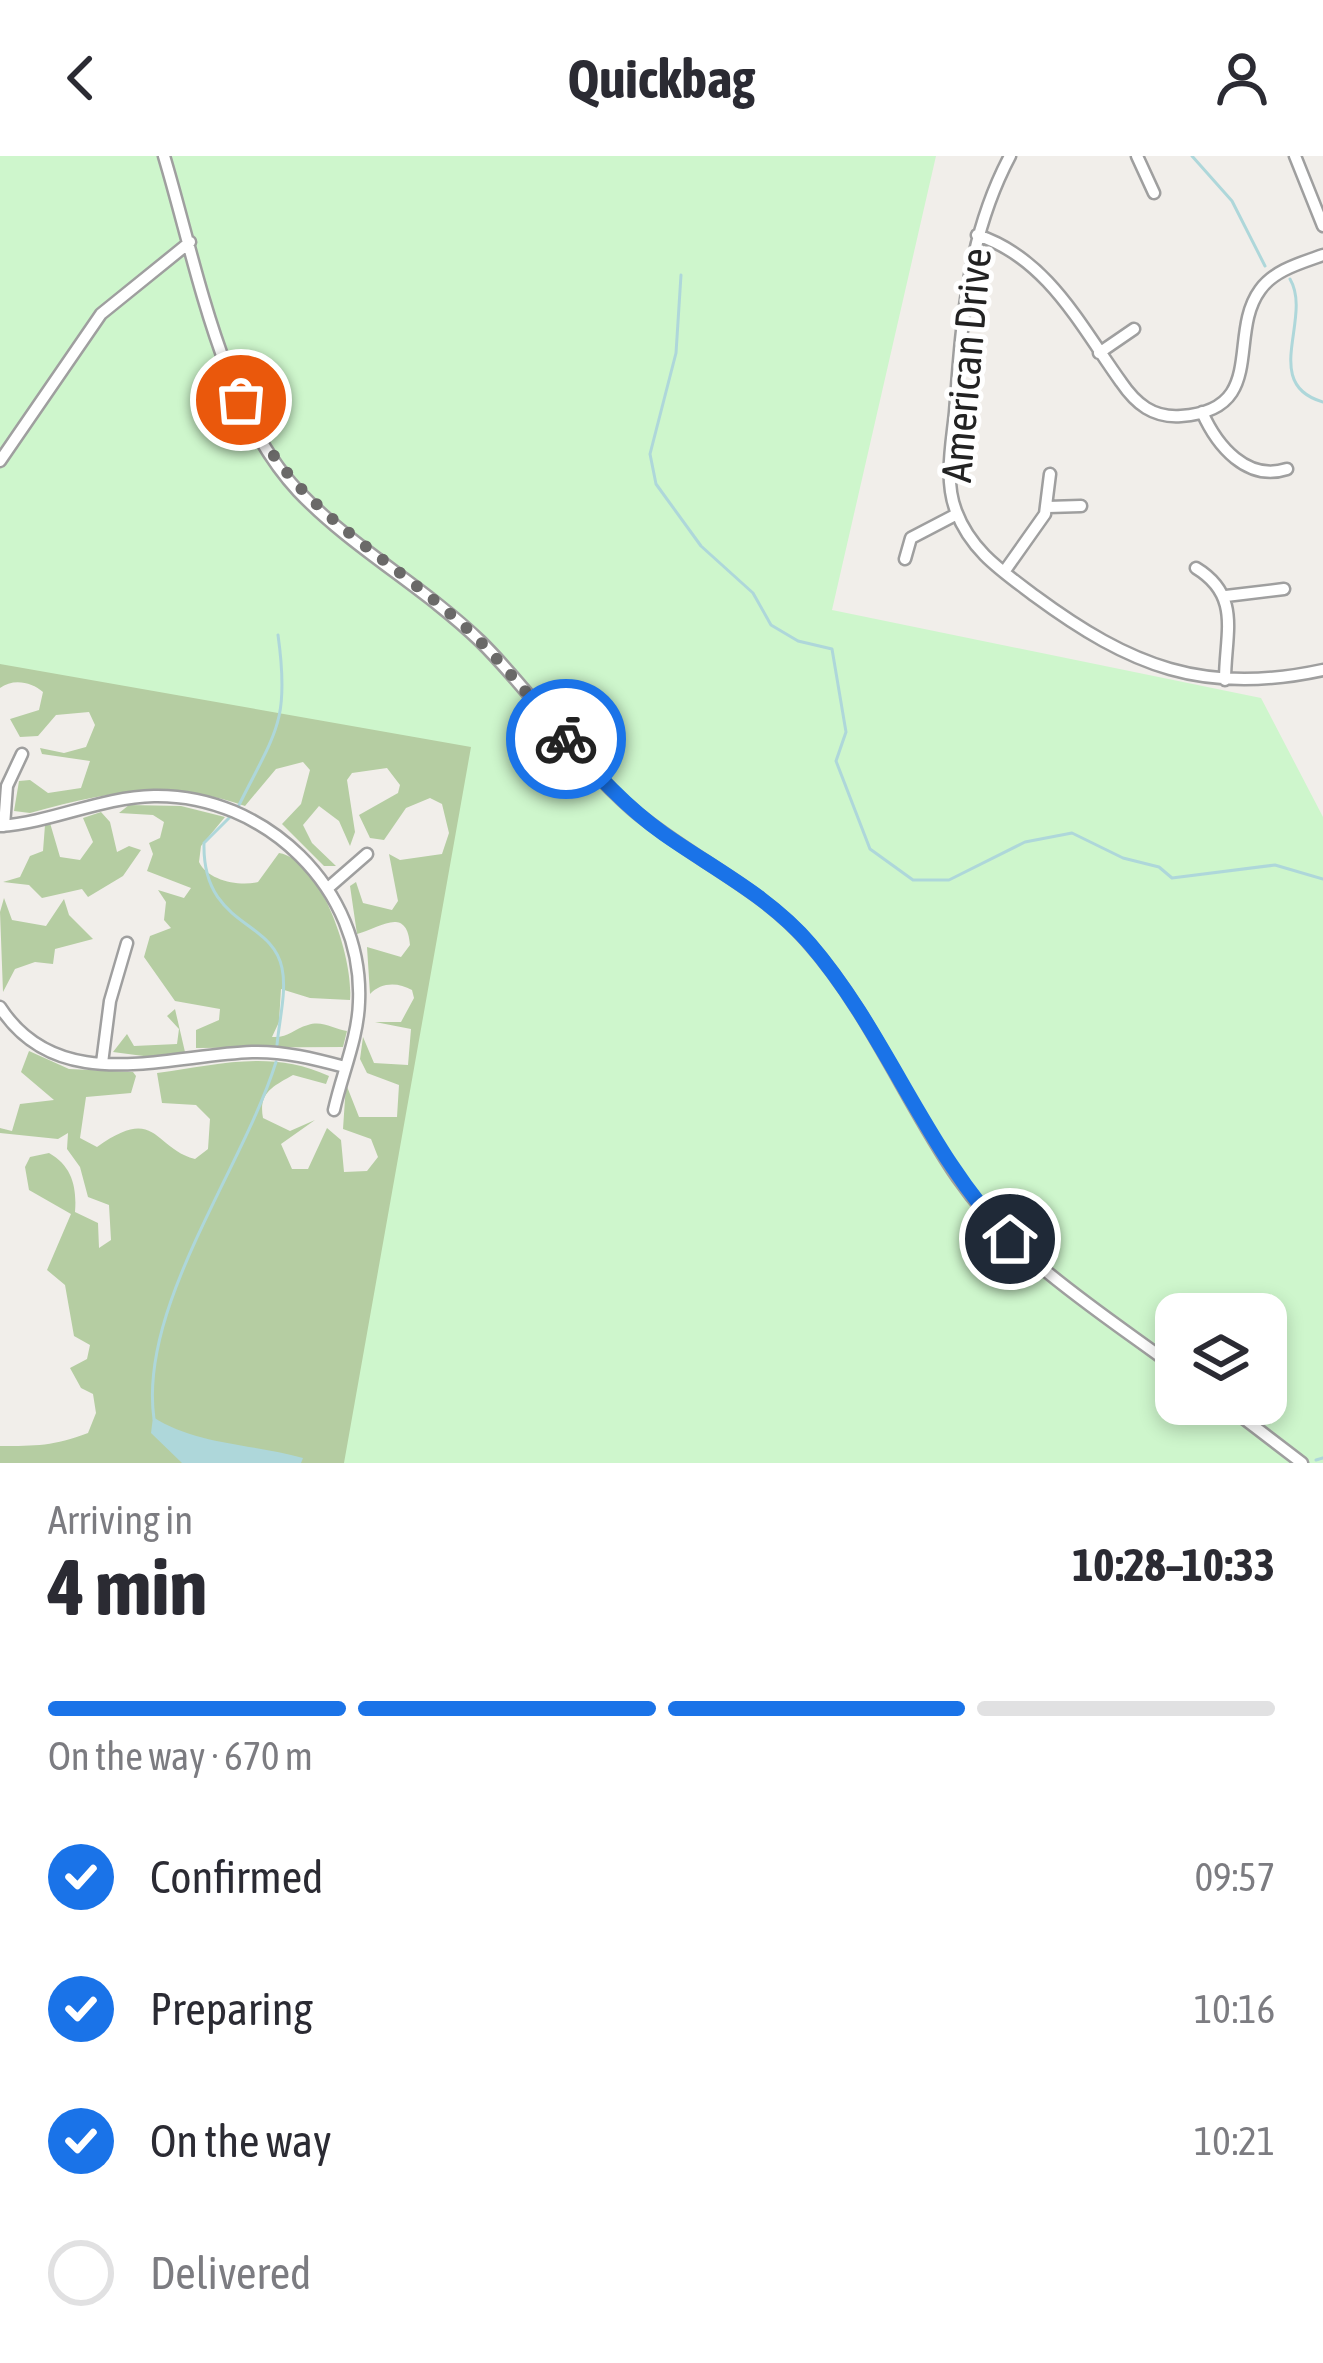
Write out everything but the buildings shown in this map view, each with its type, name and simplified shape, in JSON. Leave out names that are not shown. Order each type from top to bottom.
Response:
[{"type":"street","points":[[164,156],[241,400],[289,481],[328,519],[468,630],[628,806],[795,928],[833,974],[943,1155],[991,1220],[1057,1279],[1155,1352]]},
{"type":"street","name":"American Drive","points":[[1010,156],[976,236],[964,298],[952,448],[957,514],[974,545],[1110,647],[1160,668],[1225,680],[1323,670]]},
{"type":"street","points":[[1137,156],[1154,194]]},
{"type":"street","points":[[1294,156],[1323,226]]},
{"type":"street","points":[[976,236],[1042,272],[1143,407],[1170,416],[1202,412],[1224,399],[1242,374],[1250,307],[1262,286],[1280,272],[1323,255]]},
{"type":"street","points":[[0,460],[101,314],[190,242]]},
{"type":"street","points":[[1099,352],[1134,329]]},
{"type":"street","points":[[1202,412],[1215,439],[1234,458],[1266,473],[1287,469]]},
{"type":"street","points":[[1004,572],[1048,507],[1051,474]]},
{"type":"street","points":[[1048,507],[1081,506]]},
{"type":"street","points":[[905,559],[910,538],[957,514]]},
{"type":"street","points":[[1196,568],[1219,584],[1226,596],[1225,680]]},
{"type":"street","points":[[1226,596],[1284,589]]},
{"type":"street","points":[[0,842],[7,787],[22,754]]},
{"type":"street","points":[[2,826],[123,798],[199,801],[271,831],[328,888],[351,941],[359,989],[334,1110]]},
{"type":"street","points":[[328,888],[367,854]]},
{"type":"street","points":[[102,1064],[110,1001],[127,943]]},
{"type":"street","points":[[0,1007],[37,1046],[63,1058],[151,1065],[251,1052],[345,1067]]},
{"type":"street","points":[[1252,1425],[1302,1463]]},
{"type":"green space","points":[[0,156],[936,156],[832,610],[1261,698],[1323,817],[1323,1463],[344,1463],[471,747],[0,664]]},
{"type":"green space","points":[[90,341],[1155,1383],[1155,1425],[1216,1425],[1288,1463],[0,1463],[0,1446],[45,1444],[88,1433],[96,1413],[93,1394],[81,1388],[70,1368],[87,1359],[90,1345],[74,1336],[65,1285],[47,1270],[71,1214],[29,1190],[25,1167],[30,1157],[49,1153],[63,1164],[74,1186],[75,1212],[98,1223],[99,1248],[111,1240],[109,1205],[88,1197],[80,1167],[67,1149],[68,1133],[58,1139],[0,1133],[0,1128],[12,1131],[20,1104],[54,1100],[21,1072],[29,1051],[69,1069],[133,1072],[136,1076],[131,1093],[86,1097],[80,1138],[97,1147],[132,1129],[143,1129],[195,1159],[208,1149],[210,1119],[196,1105],[162,1103],[157,1073],[244,1061],[307,1068],[329,1076],[326,1084],[293,1075],[269,1091],[263,1102],[263,1118],[290,1131],[315,1120],[281,1144],[292,1169],[308,1169],[327,1128],[341,1140],[344,1172],[367,1171],[378,1157],[371,1139],[343,1129],[346,1084],[359,1117],[397,1117],[399,1085],[367,1073],[360,1059],[363,1037],[374,1063],[408,1065],[411,1029],[375,1022],[401,1022],[414,998],[412,990],[395,985],[384,985],[370,994],[367,947],[401,957],[410,945],[408,933],[398,922],[391,922],[357,934],[350,886],[356,882],[363,903],[392,910],[398,901],[389,854],[400,860],[442,854],[449,833],[442,804],[430,798],[406,808],[384,840],[370,838],[359,815],[398,793],[400,785],[387,768],[352,773],[347,780],[355,832],[350,846],[339,821],[319,806],[303,825],[312,843],[336,866],[324,866],[282,824],[301,804],[310,770],[303,762],[276,769],[245,806],[163,791],[111,794],[30,813],[14,811],[19,781],[30,780],[48,793],[81,788],[90,761],[42,754],[40,748],[64,753],[86,747],[95,725],[89,712],[56,715],[38,736],[20,737],[10,719],[39,710],[43,692],[22,682],[0,688],[0,474]]},
{"type":"green space","points":[[129,805],[181,806],[225,817],[201,846],[199,862],[216,878],[258,882],[279,853],[309,873],[341,938],[350,1000],[310,998],[281,989],[279,1022],[272,1037],[323,1024],[347,1031],[343,1047],[196,1048],[196,1030],[219,1020],[220,1009],[175,1001],[144,957],[150,936],[171,928],[164,920],[166,902],[158,890],[184,898],[191,888],[147,871],[153,854],[149,843],[160,838],[164,822],[153,815],[119,813]]},
{"type":"green space","points":[[101,812],[110,822],[117,852],[129,846],[141,850],[123,876],[88,897],[82,889],[42,898],[29,885],[3,882],[20,877],[30,856],[43,851],[45,825],[50,823],[60,857],[80,860],[93,842],[83,818]]},
{"type":"green space","points":[[4,898],[12,920],[46,926],[64,899],[69,915],[93,939],[55,949],[53,964],[35,962],[15,969],[3,992],[0,912]]},
{"type":"green space","points":[[175,1009],[185,1052],[151,1057],[113,1052],[127,1034],[134,1046],[177,1044],[179,1029],[167,1016]]},
{"type":"water","points":[[153,1417],[206,1439],[303,1458],[301,1463],[182,1463],[151,1433]]},
{"type":"waterway","points":[[1192,156],[1232,201],[1265,266]]},
{"type":"waterway","points":[[681,275],[676,353],[650,454],[656,484],[701,546],[753,593],[771,625],[798,641],[832,649],[846,732],[836,761],[870,849],[913,880],[949,880],[1025,842],[1072,833],[1123,858],[1159,867],[1172,878],[1275,865],[1323,879]]},
{"type":"waterway","points":[[1290,279],[1296,312],[1294,381],[1304,393],[1323,402]]},
{"type":"waterway","points":[[239,805],[277,725],[282,687],[278,635]]},
{"type":"waterway","points":[[230,817],[204,843],[206,870],[225,906],[276,952],[284,986],[277,1045]]},
{"type":"waterway","points":[[154,1419],[153,1376],[177,1285],[276,1062]]},
{"type":"waterway","points":[[1316,1460],[1323,1458]]},
{"type":"way so far","points":[[241,400],[268,452],[301,494],[455,618],[566,739]]},
{"type":"route","points":[[566,739],[644,819],[769,905],[804,938],[859,1015],[959,1180],[1010,1239]]}]
